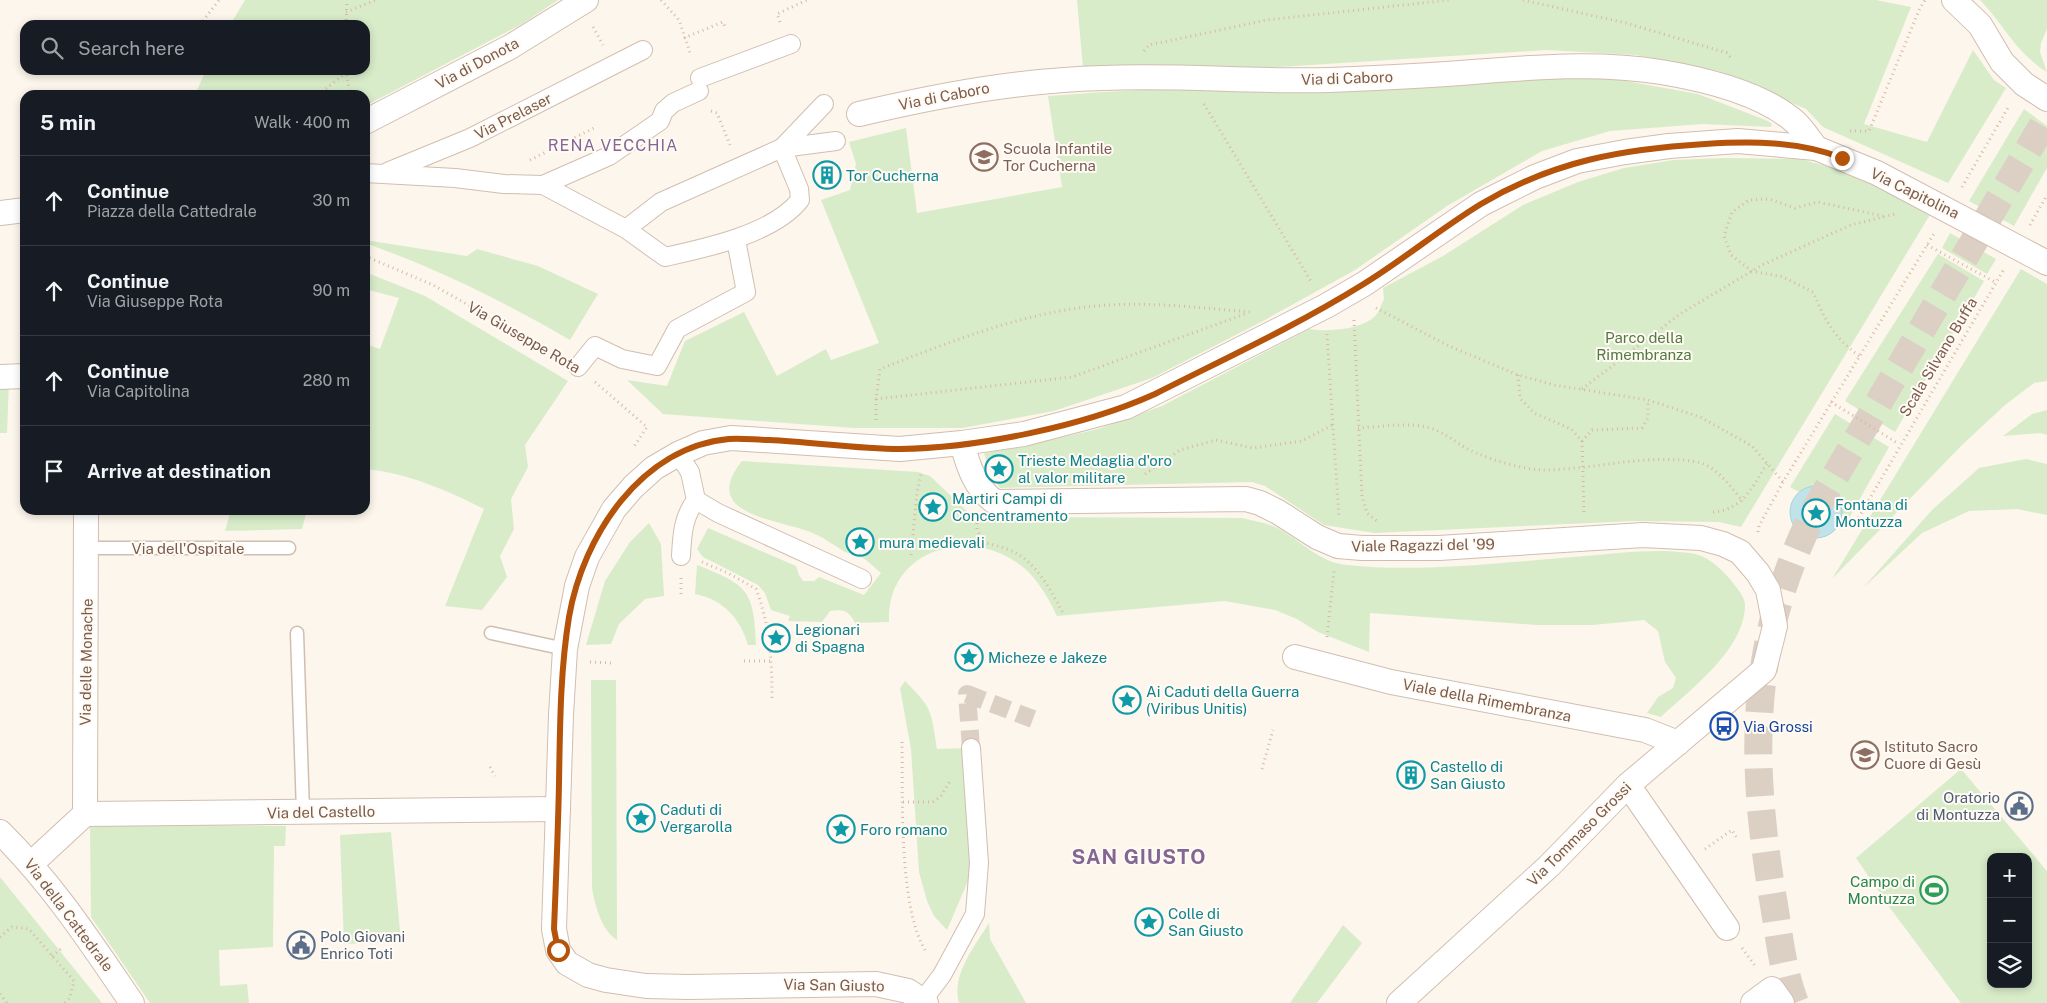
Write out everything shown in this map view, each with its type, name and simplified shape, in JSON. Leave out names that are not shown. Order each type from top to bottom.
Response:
[{"type":"street","points":[[1954,0],[1980,25],[2002,62],[2024,84],[2047,99]]},
{"type":"street","name":"Via di Donota","points":[[370,119],[510,47],[583,2]]},
{"type":"street","points":[[372,174],[455,178],[504,184],[543,185],[609,156],[660,121],[664,111],[700,84],[791,44]]},
{"type":"street","name":"Via Prelaser","points":[[372,174],[470,138],[643,50]]},
{"type":"street","name":"Via di Caboro","points":[[859,114],[987,87],[1060,80],[1141,77],[1330,80],[1550,66],[1601,66],[1666,73],[1705,81],[1734,91],[1763,103],[1794,121],[1816,148]]},
{"type":"street","points":[[782,148],[824,104]]},
{"type":"street","points":[[626,229],[661,202],[740,165],[782,148],[836,142]]},
{"type":"street","name":"Via Capitolina","points":[[678,454],[703,443],[731,438],[900,449],[1024,434],[1094,417],[1126,407],[1155,394],[1364,284],[1481,204],[1535,176],[1577,161],[1669,146],[1738,142],[1816,148],[1877,173],[2047,263]]},
{"type":"street","points":[[543,185],[626,229],[665,257],[736,240],[791,211],[800,200],[798,189],[782,148]]},
{"type":"street","points":[[0,212],[20,210]]},
{"type":"street","points":[[578,367],[595,346],[622,359],[657,366],[677,329],[746,292],[736,240]]},
{"type":"street","points":[[0,377],[20,376]]},
{"type":"street","name":"Viale Ragazzi del '99","points":[[962,443],[967,462],[983,494],[995,502],[1246,499],[1260,503],[1278,512],[1317,537],[1338,546],[1362,548],[1440,548],[1643,535],[1701,538],[1723,544],[1740,552],[1758,573],[1768,590],[1775,626],[1764,670]]},
{"type":"street","points":[[558,809],[560,716],[574,655],[569,616],[577,586],[587,557],[614,509],[633,487],[654,468],[678,454],[690,472],[696,500],[718,513],[862,579]]},
{"type":"street","points":[[681,556],[682,532],[687,512],[696,500]]},
{"type":"street","name":"Via delle Monache","points":[[84,814],[86,515]]},
{"type":"street","name":"Viale della Rimembranza","points":[[1295,657],[1391,682],[1645,730],[1678,743]]},
{"type":"street","name":"Via Tommaso Grossi","points":[[1399,1003],[1549,866],[1628,785],[1764,670]]},
{"type":"street","points":[[924,1002],[942,976],[975,914],[979,864],[971,748]]},
{"type":"street","points":[[1628,785],[1733,936]]},
{"type":"street","name":"Via del Castello","points":[[84,814],[558,809]]},
{"type":"street","name":"Via San Giusto","points":[[558,809],[554,929],[558,950],[567,963],[588,976],[646,986],[876,984],[908,991],[924,1002]]},
{"type":"street","points":[[32,863],[84,814]]},
{"type":"street","name":"Via della Cattedrale","points":[[0,832],[32,863],[83,931],[132,1003]]},
{"type":"street","points":[[1753,1003],[1772,989]]},
{"type":"lane","name":"Via dell'Ospitale","points":[[87,548],[289,548]]},
{"type":"lane","points":[[297,633],[303,812]]},
{"type":"lane","points":[[491,633],[574,655]]},
{"type":"path","points":[[204,20],[219,0]]},
{"type":"path","points":[[346,20],[347,0]]},
{"type":"path","points":[[346,12],[376,0]]},
{"type":"path","points":[[661,0],[679,20],[700,84],[706,109],[717,113],[740,165]]},
{"type":"path","points":[[1138,58],[1149,45],[1267,20],[1449,0]]},
{"type":"path","points":[[1523,0],[1626,23],[1727,53],[1732,60]]},
{"type":"path","points":[[1840,131],[1869,131],[1925,0]]},
{"type":"path","points":[[583,2],[614,66]]},
{"type":"path","points":[[684,38],[723,22],[725,26]]},
{"type":"path","points":[[324,90],[342,75]]},
{"type":"path","points":[[347,75],[349,90]]},
{"type":"path","points":[[1960,189],[2012,100]]},
{"type":"path","points":[[1203,102],[1315,288]]},
{"type":"path","points":[[526,162],[594,128]]},
{"type":"path","points":[[553,140],[557,147]]},
{"type":"path","points":[[2028,228],[2047,195]]},
{"type":"path","points":[[1859,356],[1839,341],[1823,315],[1813,292],[1783,277],[1752,271],[1731,255],[1724,236],[1732,212],[1749,200],[1769,199],[1795,208],[1818,202],[1884,216]]},
{"type":"path","points":[[1582,389],[1680,314],[1752,271],[1851,225],[1901,212]]},
{"type":"path","points":[[1759,526],[1783,482],[1936,230]]},
{"type":"path","points":[[1927,245],[1995,282]]},
{"type":"path","name":"Via Giuseppe Rota","points":[[370,258],[433,285],[578,367],[647,427],[631,451]]},
{"type":"path","name":"Scala Silvano Buffa","points":[[1856,522],[2008,262]]},
{"type":"path","points":[[1302,286],[1319,277]]},
{"type":"path","points":[[876,425],[876,400],[880,369],[973,333],[1022,319],[1096,306],[1157,305],[1252,312]]},
{"type":"path","points":[[1370,306],[1449,346],[1518,375],[1554,385],[1648,400],[1700,416],[1752,446],[1783,482]]},
{"type":"path","points":[[876,400],[1072,377],[1261,308]]},
{"type":"path","points":[[1353,310],[1362,497],[1367,513],[1378,521]]},
{"type":"path","points":[[1327,326],[1339,523]]},
{"type":"path","points":[[1518,375],[1520,398],[1534,413],[1571,429],[1582,441],[1584,517]]},
{"type":"path","points":[[1582,441],[1592,430],[1642,428],[1648,418],[1648,400]]},
{"type":"path","points":[[1831,402],[1900,444]]},
{"type":"path","points":[[1143,477],[1147,471],[1180,450],[1216,440],[1253,448],[1302,441],[1334,424]]},
{"type":"path","points":[[1358,428],[1405,425],[1432,428],[1457,440],[1475,453],[1541,470],[1670,460],[1700,462],[1718,474],[1743,501]]},
{"type":"path","points":[[1707,513],[1724,512],[1743,501],[1767,464]]},
{"type":"path","points":[[911,555],[917,493],[923,468]]},
{"type":"path","points":[[977,515],[977,530],[983,542],[1015,552],[1025,559],[1047,584],[1064,615]]},
{"type":"path","points":[[681,556],[698,560],[728,573],[756,589],[768,625],[772,661],[772,698]]},
{"type":"path","points":[[1326,640],[1335,567]]},
{"type":"path","points":[[574,655],[612,663]]},
{"type":"path","points":[[744,661],[772,661]]},
{"type":"path","points":[[1262,768],[1272,730]]},
{"type":"path","points":[[902,742],[907,877],[912,920],[921,945],[942,976]]},
{"type":"path","points":[[490,767],[495,776]]},
{"type":"path","points":[[903,802],[933,802],[941,796],[954,776],[973,772]]},
{"type":"path","points":[[1701,851],[1732,830],[1738,840]]},
{"type":"path","points":[[0,937],[12,927],[28,929],[74,981],[70,998],[65,1003]]},
{"type":"path","points":[[1733,936],[1772,989]]},
{"type":"path","name":"Via della Cattedrale","points":[[52,956],[60,950]]},
{"type":"path","points":[[0,994],[7,1003]]},
{"type":"green space","points":[[245,0],[558,0],[522,24],[370,103],[370,90],[197,90],[204,75],[370,75],[370,20],[233,20]]},
{"type":"green space","points":[[1077,0],[1876,0],[1911,7],[1864,124],[1927,142],[1973,50],[1994,80],[2006,88],[1948,183],[1823,127],[1806,109],[1719,71],[1636,55],[1547,50],[1279,67],[1083,68]]},
{"type":"green space","points":[[1980,0],[2047,0],[2047,29],[2041,43],[2040,52],[2047,72],[2026,56]]},
{"type":"green space","points":[[1598,76],[1698,94],[1772,124],[1771,127],[1703,124],[1610,131],[1542,151],[1447,206],[1355,270],[1263,321],[1152,378],[1054,411],[962,428],[854,428],[663,414],[627,380],[667,386],[685,341],[744,312],[777,376],[826,349],[831,360],[879,343],[821,200],[850,190],[856,164],[849,142],[906,128],[917,213],[1062,187],[1048,96],[1185,88]]},
{"type":"green space","points":[[2024,109],[2047,126],[2047,168],[2014,226],[1969,201]]},
{"type":"green space","name":"Parco della Rimembranza","points":[[1724,158],[1800,159],[1841,170],[1931,213],[1741,527],[1719,522],[1634,521],[1374,533],[1324,525],[1265,486],[1252,482],[1000,488],[989,470],[984,453],[1098,429],[1162,406],[1309,329],[1341,329],[1365,323],[1372,319],[1379,310],[1384,299],[1383,288],[1443,256],[1523,205],[1578,182],[1624,168],[1674,160]]},
{"type":"green space","points":[[1950,233],[1996,259],[1987,274],[1942,248]]},
{"type":"green space","points":[[370,241],[467,256],[477,249],[538,266],[598,294],[570,340],[470,287],[370,245]]},
{"type":"green space","points":[[1938,254],[1984,281],[1895,432],[1845,401]]},
{"type":"green space","points":[[2021,269],[2047,284],[2047,381],[2034,383],[2005,405],[1962,445],[1832,579]]},
{"type":"green space","points":[[370,274],[425,296],[568,381],[525,445],[528,467],[511,499],[514,529],[500,556],[507,577],[482,610],[445,606],[484,509],[412,478],[370,470],[370,346],[380,349],[399,298],[370,290]]},
{"type":"green space","points":[[9,382],[7,433],[0,433],[0,383]]},
{"type":"green space","points":[[2047,410],[2047,435],[2041,433],[2003,436],[2032,414]]},
{"type":"green space","points":[[1835,414],[1889,447],[1849,518],[1842,514],[1837,496],[1807,488],[1799,492],[1790,487]]},
{"type":"green space","points":[[2026,459],[2047,464],[2047,515],[2017,509],[1969,511],[1922,533],[1862,589],[1932,510],[1979,468]]},
{"type":"green space","points":[[742,461],[918,472],[930,476],[969,513],[984,517],[1242,518],[1275,527],[1318,555],[1336,563],[1347,565],[1406,568],[1436,567],[1638,552],[1690,553],[1702,556],[1712,562],[1737,588],[1745,602],[1743,621],[1736,637],[1714,667],[1661,717],[1647,713],[1658,697],[1673,688],[1676,678],[1665,662],[1658,631],[1644,620],[1593,625],[1537,625],[1370,613],[1369,652],[1318,632],[1297,619],[1275,610],[1225,601],[1057,616],[1040,586],[1016,562],[995,552],[974,547],[952,547],[932,553],[914,563],[900,578],[891,598],[889,622],[855,623],[848,613],[839,610],[830,611],[822,622],[788,621],[790,616],[771,610],[765,593],[758,585],[703,557],[697,549],[708,528],[796,566],[803,581],[814,581],[819,577],[864,595],[881,573],[860,556],[845,552],[815,534],[766,519],[750,513],[737,505],[730,494],[731,480]]},
{"type":"green space","points":[[230,515],[306,515],[302,529],[225,531]]},
{"type":"green space","points":[[649,523],[661,544],[664,596],[645,599],[619,624],[611,644],[586,645],[605,581],[630,542]]},
{"type":"green space","points":[[697,565],[737,584],[750,600],[755,626],[756,645],[748,645],[740,626],[722,606],[695,594]]},
{"type":"green space","points":[[591,680],[616,680],[617,940],[611,936],[603,924],[592,888]]},
{"type":"green space","points":[[905,681],[921,698],[929,711],[937,749],[966,748],[971,874],[947,930],[934,916],[927,901],[919,872],[911,749],[900,688]]},
{"type":"green space","name":"Campo di Montuzza","points":[[1961,769],[2032,853],[1987,853],[1987,988],[2032,988],[2032,853],[2047,871],[2047,1003],[1961,1003],[1890,908],[1856,858]]},
{"type":"green space","points":[[90,825],[286,826],[285,846],[274,846],[273,947],[219,950],[220,986],[247,984],[249,1003],[150,1003],[91,917]]},
{"type":"green space","points":[[391,832],[401,942],[344,944],[340,835]]},
{"type":"green space","points":[[0,877],[102,1003],[0,1003]]},
{"type":"green space","points":[[989,923],[990,939],[1026,1003],[959,1003],[957,992],[961,971]]},
{"type":"green space","points":[[1343,925],[1362,943],[1317,1003],[1290,1003]]},
{"type":"water","name":"Fontana di Montuzza","points":[[1816,486],[1826,488],[1834,494],[1840,502],[1842,512],[1840,522],[1834,530],[1826,536],[1816,538],[1806,536],[1798,530],[1792,522],[1790,512],[1792,502],[1798,494],[1806,488]]},
{"type":"tunnel","points":[[1795,1003],[1781,951],[1765,847],[1760,797],[1758,748],[1760,700],[1766,653],[1777,606],[1793,559],[1815,510],[2047,118]]},
{"type":"tunnel","points":[[971,748],[967,694],[1033,719]]},
{"type":"place","name":"Scuola Infantile Tor Cucherna","points":[[984,157]]},
{"type":"place","name":"Tor Cucherna","points":[[827,175]]},
{"type":"place","name":"Trieste Medaglia d'oro al valor militare","points":[[999,469]]},
{"type":"place","name":"Martiri Campi di Concentramento","points":[[933,507]]},
{"type":"place","name":"Fontana di Montuzza","points":[[1816,513]]},
{"type":"place","name":"mura medievali","points":[[860,542]]},
{"type":"place","name":"Legionari di Spagna","points":[[776,638]]},
{"type":"place","name":"Micheze e Jakeze","points":[[969,657]]},
{"type":"place","name":"Ai Caduti della Guerra (Viribus Unitis)","points":[[1127,700]]},
{"type":"place","name":"Via Grossi","points":[[1724,726]]},
{"type":"place","name":"Istituto Sacro Cuore di Gesù","points":[[1865,755]]},
{"type":"place","name":"Castello di San Giusto","points":[[1411,775]]},
{"type":"place","name":"Oratorio di Montuzza","points":[[2019,806]]},
{"type":"place","name":"Caduti di Vergarolla","points":[[641,818]]},
{"type":"place","name":"Foro romano","points":[[841,829]]},
{"type":"place","name":"Campo di Montuzza","points":[[1934,890]]},
{"type":"place","name":"Colle di San Giusto","points":[[1149,922]]},
{"type":"place","name":"Polo Giovani Enrico Toti","points":[[301,945]]},
{"type":"district","name":"RENA VECCHIA","points":[[613,145]]},
{"type":"district","name":"SAN GIUSTO","points":[[1139,857]]},
{"type":"route","points":[[558,950],[554,929],[560,716],[569,616],[587,557],[599,535],[614,509],[633,487],[654,468],[678,454],[703,443],[731,438],[801,441],[900,449],[928,447],[1024,434],[1126,407],[1230,357],[1326,306],[1364,284],[1481,204],[1535,176],[1577,161],[1669,146],[1738,142],[1788,144],[1816,148],[1842,158]]}]
